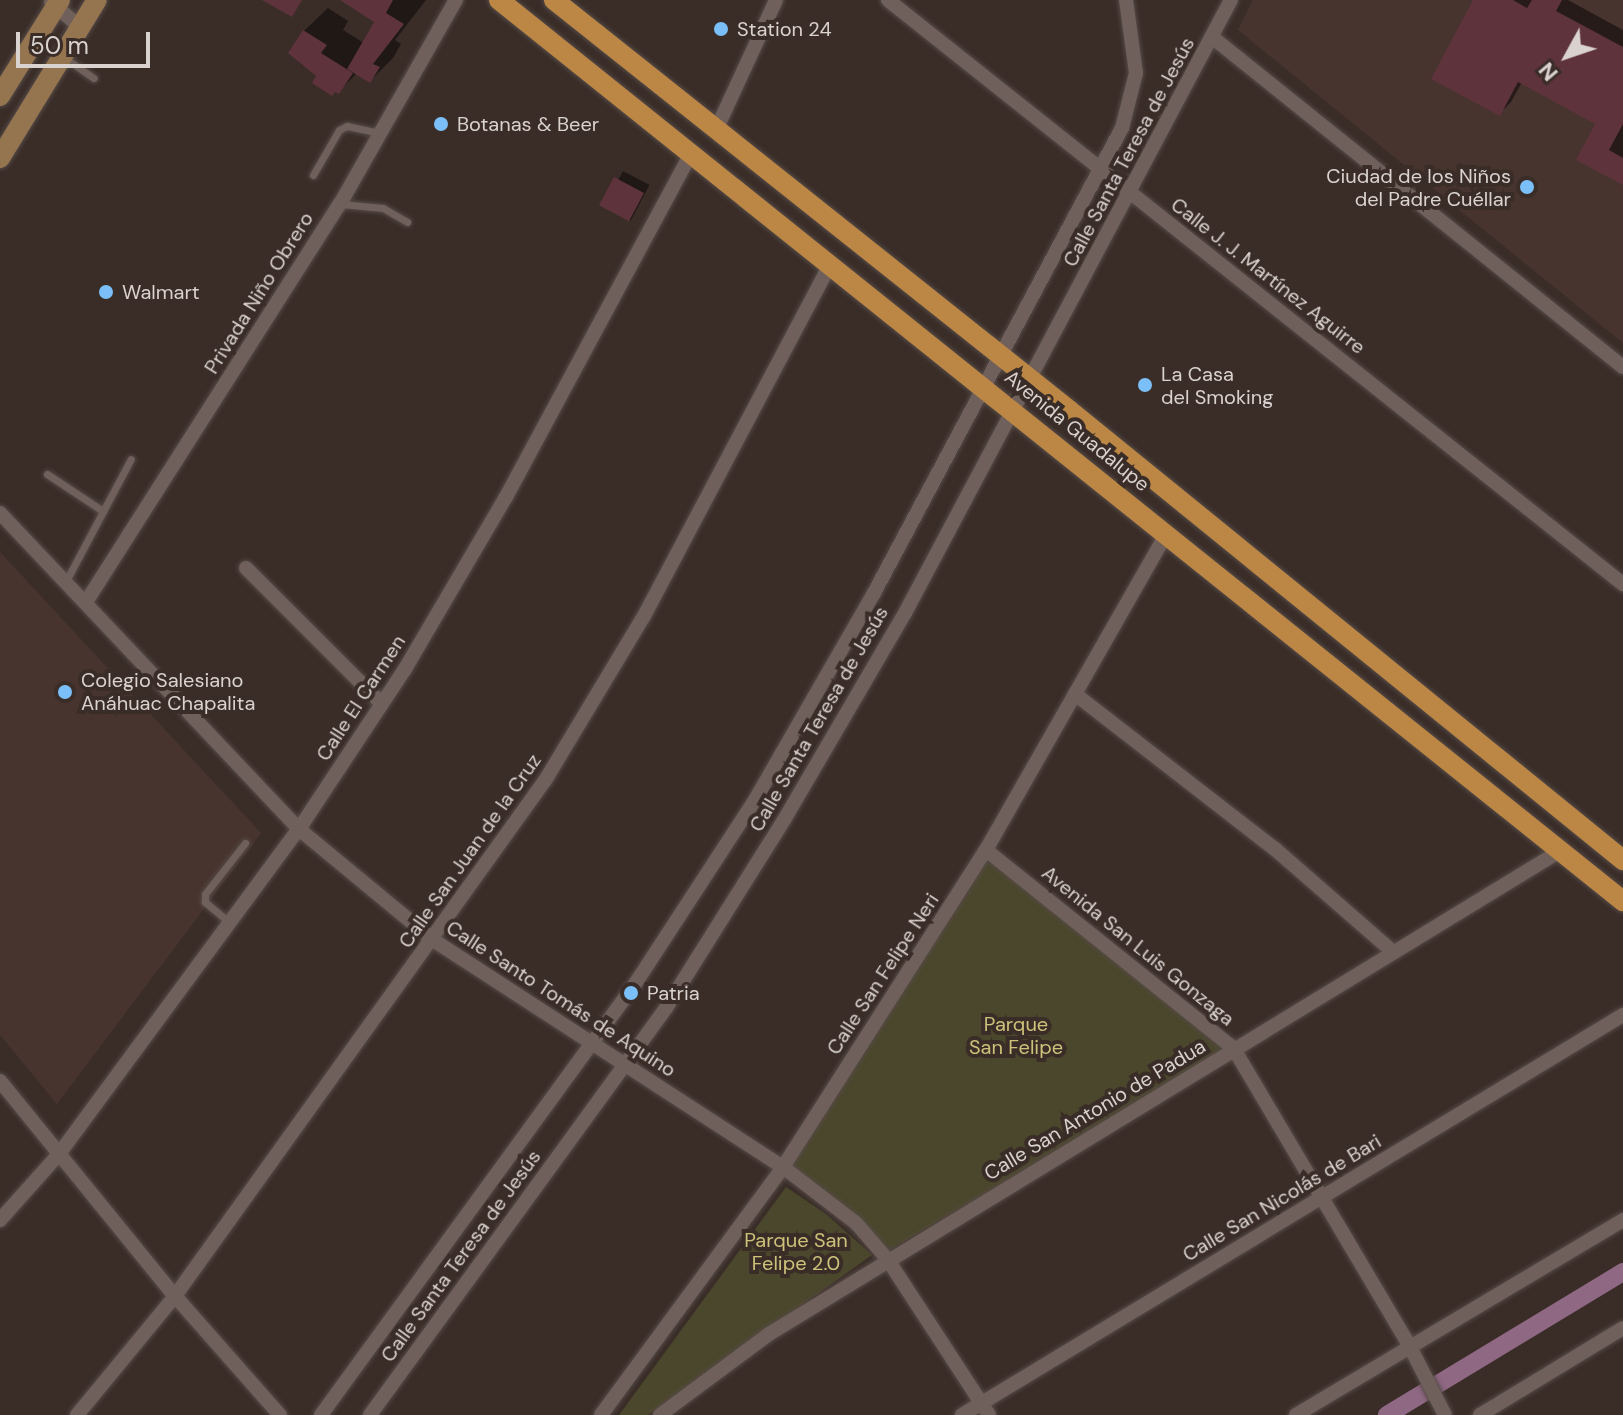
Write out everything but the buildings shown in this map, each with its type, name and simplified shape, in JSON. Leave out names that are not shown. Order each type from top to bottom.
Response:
[{"type":"main road","points":[[0,158],[97,0]]},
{"type":"main road","name":"Avenida Guadalupe","points":[[499,0],[1623,901]]},
{"type":"main road","name":"Avenida Guadalupe","points":[[554,0],[1623,860]]},
{"type":"main road","points":[[0,96],[55,2]]},
{"type":"street","name":"Privada Niño Obrero","points":[[86,602],[340,204],[456,0]]},
{"type":"street","points":[[716,130],[776,0]]},
{"type":"street","name":"Calle J. J. Martínez Aguirre","points":[[888,0],[1623,584]]},
{"type":"street","name":"Calle Santa Teresa de Jesús","points":[[321,1415],[592,1044],[755,800],[874,593],[986,388],[1126,119],[1136,73],[1126,0]]},
{"type":"street","name":"Calle Santa Teresa de Jesús","points":[[370,1415],[666,1008],[784,820],[905,613],[1231,0]]},
{"type":"street","points":[[55,2],[81,28]]},
{"type":"street","points":[[1212,37],[1623,367]]},
{"type":"street","name":"Calle El Carmen","points":[[0,1220],[59,1154],[299,829],[382,704],[506,497],[690,155]]},
{"type":"street","name":"Calle San Juan de la Cruz","points":[[77,1415],[175,1296],[546,779],[644,616],[830,265]]},
{"type":"street","name":"Calle Santo Tomás de Aquino","points":[[0,513],[299,829],[433,940],[783,1167],[841,1210],[888,1260],[985,1409]]},
{"type":"street","name":"Calle San Felipe Neri","points":[[601,1415],[783,1167],[986,850],[1166,535]]},
{"type":"street","points":[[246,568],[382,704]]},
{"type":"street","points":[[1075,694],[1275,849],[1393,952]]},
{"type":"street","name":"Avenida San Luis Gonzaga","points":[[986,850],[1234,1049],[1410,1347],[1443,1411]]},
{"type":"street","name":"Calle San Antonio de Padua","points":[[660,1415],[769,1334],[1560,851]]},
{"type":"street","name":"Calle San Nicolás de Bari","points":[[962,1415],[985,1409],[1321,1197],[1623,1015]]},
{"type":"street","points":[[0,1081],[175,1296],[280,1415]]},
{"type":"street","points":[[1296,1415],[1623,1220]]},
{"type":"street","points":[[1480,1415],[1620,1335]]},
{"type":"lane","points":[[63,57],[94,78]]},
{"type":"lane","points":[[313,175],[339,130],[347,126],[380,133]]},
{"type":"lane","points":[[340,204],[383,208],[407,222]]},
{"type":"lane","points":[[66,581],[131,459]]},
{"type":"lane","points":[[47,474],[103,511]]},
{"type":"lane","points":[[230,923],[205,902],[205,894],[245,843]]},
{"type":"shaded area","name":"Ciudad de los Niños del Padre Cuéllar","points":[[1253,0],[1623,0],[1623,343],[1238,30]]},
{"type":"shaded area","name":"Colegio Salesiano Anáhuac Chapalita","points":[[0,552],[261,833],[57,1104],[0,1035]]},
{"type":"green space","name":"Parque San Felipe","points":[[988,860],[1229,1049],[885,1253],[790,1166]]},
{"type":"green space","name":"Parque San Felipe 2.0","points":[[786,1187],[826,1214],[872,1255],[648,1415],[619,1415]]},
{"type":"waterway","points":[[1387,1415],[1623,1272]]},
{"type":"place","name":"Station 24","points":[[721,29]]},
{"type":"place","name":"Botanas & Beer","points":[[441,124]]},
{"type":"place","name":"Ciudad de los Niños del Padre Cuéllar","points":[[1527,187]]},
{"type":"place","name":"Walmart","points":[[106,292]]},
{"type":"place","name":"La Casa del Smoking","points":[[1145,385]]},
{"type":"place","name":"Colegio Salesiano Anáhuac Chapalita","points":[[65,692]]},
{"type":"place","name":"Patria","points":[[631,993]]}]
